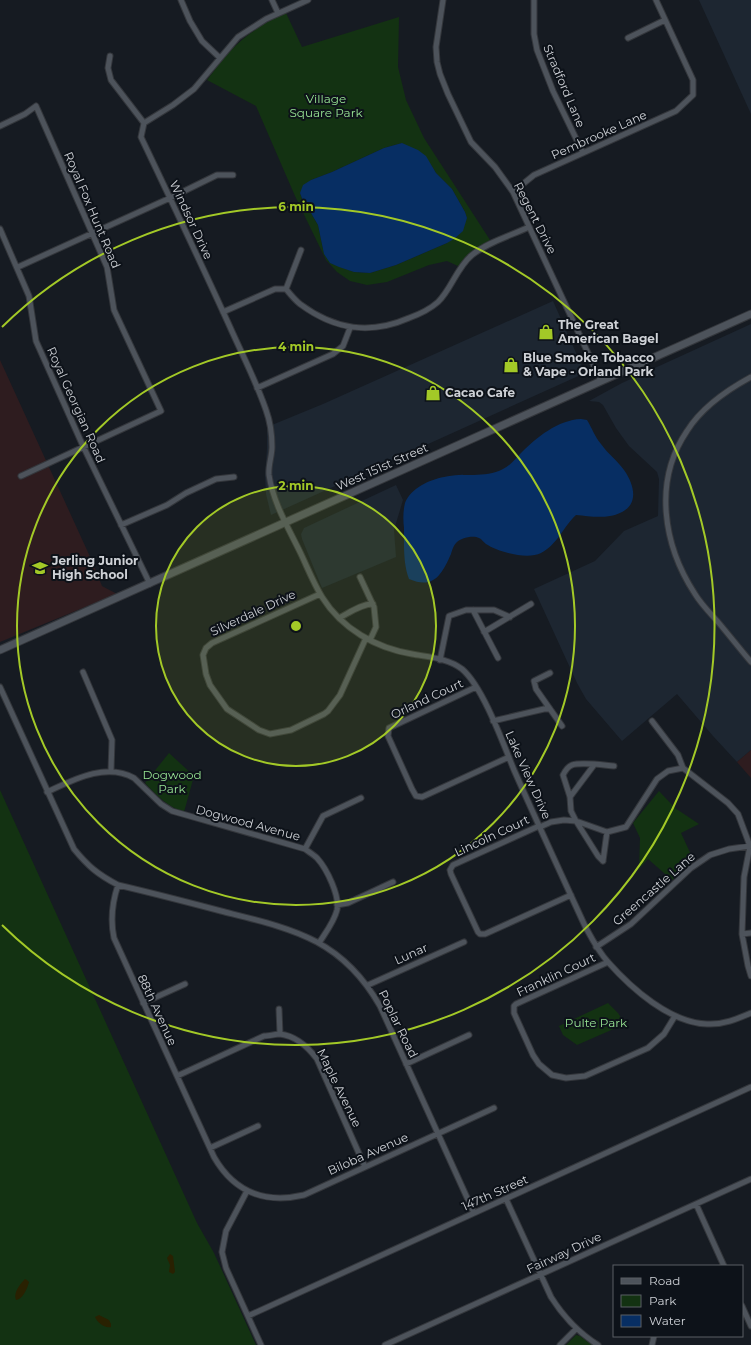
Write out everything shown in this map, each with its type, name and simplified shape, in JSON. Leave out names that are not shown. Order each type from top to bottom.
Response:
[{"type":"street","points":[[181,0],[190,21],[202,41],[220,58]]},
{"type":"street","points":[[272,0],[278,13]]},
{"type":"street","points":[[110,56],[108,68],[111,80],[144,123],[173,105],[194,89],[238,37],[254,26],[278,13],[308,0]]},
{"type":"street","name":"Regent Drive","points":[[444,0],[436,47],[437,62],[440,74],[448,94],[471,142],[495,167],[513,192],[601,381]]},
{"type":"street","name":"Stradford Lane","points":[[534,0],[534,30],[537,50],[553,91],[583,153]]},
{"type":"street","points":[[628,38],[665,20],[656,0]]},
{"type":"street","name":"Pembrooke Lane","points":[[513,192],[534,175],[676,111],[692,94],[693,80],[665,20]]},
{"type":"street","name":"Royal Fox Hunt Road","points":[[0,126],[25,114],[36,106],[107,267],[114,310],[161,411],[83,446]]},
{"type":"street","name":"Windsor Drive","points":[[144,123],[141,137],[223,312],[267,414],[272,448],[269,474],[274,493],[286,523]]},
{"type":"street","points":[[18,267],[217,175],[233,175]]},
{"type":"street","points":[[223,312],[275,289],[286,289],[300,304],[328,320],[350,328],[376,328],[390,325],[428,310],[440,300],[459,270],[471,256],[491,244],[529,227]]},
{"type":"street","name":"Royal Georgian Road","points":[[0,229],[30,296],[36,340],[83,446],[150,584]]},
{"type":"street","points":[[286,289],[301,250]]},
{"type":"street","name":"West 151st Street","points":[[0,650],[751,314]]},
{"type":"street","points":[[257,388],[333,354],[343,346],[350,328]]},
{"type":"street","points":[[751,377],[729,390],[713,402],[686,431],[670,464],[665,500],[670,539],[687,581],[698,599],[751,662]]},
{"type":"street","points":[[21,476],[83,446]]},
{"type":"street","points":[[121,525],[167,505],[186,493],[216,479],[234,477]]},
{"type":"street","name":"Lake View Drive","points":[[286,523],[320,594],[339,618],[368,639],[395,650],[440,660],[460,668],[467,674],[476,687],[493,721],[585,926],[596,947],[608,962],[642,994],[655,1004],[675,1016],[688,1021],[698,1024],[714,1024],[733,1020],[751,1012]]},
{"type":"street","name":"Silverdale Drive","points":[[320,594],[212,642],[204,651],[203,659],[208,680],[227,709],[259,730],[270,734],[291,730],[324,714],[340,695],[368,639],[376,627],[373,604],[360,577]]},
{"type":"street","points":[[339,618],[369,604],[373,604]]},
{"type":"street","points":[[484,632],[531,604]]},
{"type":"street","points":[[440,660],[449,616],[466,610],[494,610],[510,617]]},
{"type":"street","points":[[473,610],[498,658]]},
{"type":"street","points":[[83,672],[112,740],[111,771]]},
{"type":"street","points":[[550,673],[534,681],[536,689],[562,726]]},
{"type":"street","points":[[0,687],[74,849],[99,875],[118,885]]},
{"type":"street","name":"Orland Court","points":[[476,687],[392,726],[388,730],[388,736],[416,796],[422,797],[509,757]]},
{"type":"street","points":[[493,721],[544,709],[550,709]]},
{"type":"street","points":[[652,721],[678,755],[683,768],[728,803],[738,814],[750,846],[744,877],[742,934],[751,976]]},
{"type":"street","points":[[614,766],[580,764],[566,769],[563,775],[570,797],[571,811],[598,856],[603,861],[607,832],[626,827],[657,779],[668,771],[683,768]]},
{"type":"street","points":[[570,797],[594,765]]},
{"type":"street","name":"Dogwood Avenue","points":[[47,792],[83,776],[111,771],[129,775],[161,804],[172,811],[305,849],[317,859],[323,867],[334,890],[338,905]]},
{"type":"street","points":[[305,849],[323,816],[361,798]]},
{"type":"street","name":"Lincoln Court","points":[[571,895],[485,934],[480,934],[467,910],[450,870],[453,865],[539,826],[556,820],[576,821],[607,832]]},
{"type":"street","name":"Greencastle Lane","points":[[596,947],[631,924],[691,868],[710,855],[729,849],[750,846]]},
{"type":"street","points":[[319,943],[335,917],[338,905],[348,903],[393,882]]},
{"type":"street","name":"Poplar Road","points":[[118,885],[273,924],[301,934],[319,943],[347,963],[368,985],[380,1006],[474,1213]]},
{"type":"street","name":"88th Avenue","points":[[118,885],[112,906],[111,916],[114,938],[210,1148],[222,1171],[247,1191]]},
{"type":"street","points":[[742,934],[751,933]]},
{"type":"street","name":"Lunar","points":[[368,985],[464,942]]},
{"type":"street","name":"Franklin Court","points":[[608,962],[514,1006],[514,1013],[533,1055],[539,1064],[552,1075],[566,1078],[585,1076],[648,1048],[664,1034],[675,1016]]},
{"type":"street","points":[[143,1003],[185,984]]},
{"type":"street","points":[[177,1076],[264,1036],[280,1034],[279,1010]]},
{"type":"street","name":"Maple Avenue","points":[[280,1034],[301,1042],[317,1059],[365,1167]]},
{"type":"street","points":[[406,1064],[469,1035]]},
{"type":"street","name":"147th Street","points":[[248,1316],[751,1087]]},
{"type":"street","name":"Biloba Avenue","points":[[247,1191],[265,1197],[276,1198],[296,1197],[312,1192],[494,1108]]},
{"type":"street","points":[[210,1148],[258,1126]]},
{"type":"street","name":"Fairway Drive","points":[[385,1345],[751,1179]]},
{"type":"street","points":[[247,1191],[226,1231],[222,1252],[226,1268],[261,1345]]},
{"type":"street","points":[[506,1199],[540,1275],[557,1306],[576,1329],[598,1345]]},
{"type":"street","points":[[696,1204],[724,1265]]},
{"type":"street","points":[[743,1308],[751,1326]]},
{"type":"street","points":[[560,1345],[576,1329]]},
{"type":"shaded area","points":[[699,0],[751,0],[751,114]]},
{"type":"shaded area","points":[[553,301],[585,373],[271,515],[266,494],[265,476],[267,427],[323,404]]},
{"type":"shaded area","points":[[751,324],[751,750],[737,762],[677,694],[622,741],[586,699],[577,683],[534,589],[595,561],[624,531],[658,516],[659,479],[657,472],[629,446],[616,428],[603,405],[599,402],[589,401],[622,383]]},
{"type":"shaded area","points":[[0,360],[102,586],[117,594],[0,642]]},
{"type":"shaded area","points":[[396,485],[403,500],[394,530],[396,557],[322,588],[302,539],[301,534],[304,528]]},
{"type":"shaded area","points":[[751,750],[751,778],[737,762]]},
{"type":"green space","name":"Village Square Park","points":[[286,13],[302,47],[399,17],[398,67],[406,100],[424,138],[490,240],[458,266],[447,261],[429,265],[387,282],[367,285],[350,281],[337,272],[326,260],[295,196],[256,106],[207,80],[224,58],[241,40],[273,19]],"holes":[[[402,143],[431,165],[436,173],[452,189],[467,218],[447,243],[396,265],[370,273],[354,272],[330,263],[324,254],[318,225],[304,204],[300,193],[311,180],[384,148]]]},
{"type":"green space","name":"Dogwood Park","points":[[169,753],[194,776],[184,812],[178,810],[163,800],[145,783]]},
{"type":"green space","points":[[0,790],[197,1223],[214,1253],[256,1345],[0,1345]]},
{"type":"green space","points":[[659,791],[675,808],[699,824],[681,833],[694,861],[672,880],[648,859],[639,869],[640,838],[633,823]]},
{"type":"green space","name":"Pulte Park","points":[[608,1003],[618,1013],[625,1024],[577,1045],[563,1035],[559,1026]]},
{"type":"green space","points":[[576,1335],[580,1336],[592,1345],[566,1345]]},
{"type":"sand","points":[[170,1254],[173,1256],[175,1272],[173,1274],[169,1272],[170,1265],[167,1258]]},
{"type":"sand","points":[[25,1279],[29,1282],[27,1288],[23,1296],[16,1300],[15,1294]]},
{"type":"sand","points":[[99,1315],[109,1320],[111,1327],[106,1327],[99,1323],[95,1317]]},
{"type":"water","points":[[402,143],[418,150],[426,156],[436,173],[452,189],[467,218],[463,231],[447,243],[396,265],[370,273],[354,272],[330,263],[324,254],[318,225],[304,204],[300,193],[303,185],[311,180],[384,148]]},
{"type":"water","points":[[581,419],[587,420],[599,441],[621,466],[629,478],[632,485],[633,499],[626,510],[606,517],[576,515],[552,545],[541,553],[535,555],[528,556],[513,554],[491,547],[480,538],[463,538],[455,544],[444,568],[436,578],[425,583],[409,579],[405,560],[403,516],[405,503],[416,489],[438,478],[459,475],[481,475],[496,472],[511,464],[534,441],[548,430],[564,422]]},
{"type":"place","name":"The Great American Bagel","points":[[546,332]]},
{"type":"place","name":"Blue Smoke Tobacco & Vape - Orland Park","points":[[511,365]]},
{"type":"place","name":"Cacao Cafe","points":[[433,393]]},
{"type":"place","name":"Jerling Junior High School","points":[[40,568]]}]
